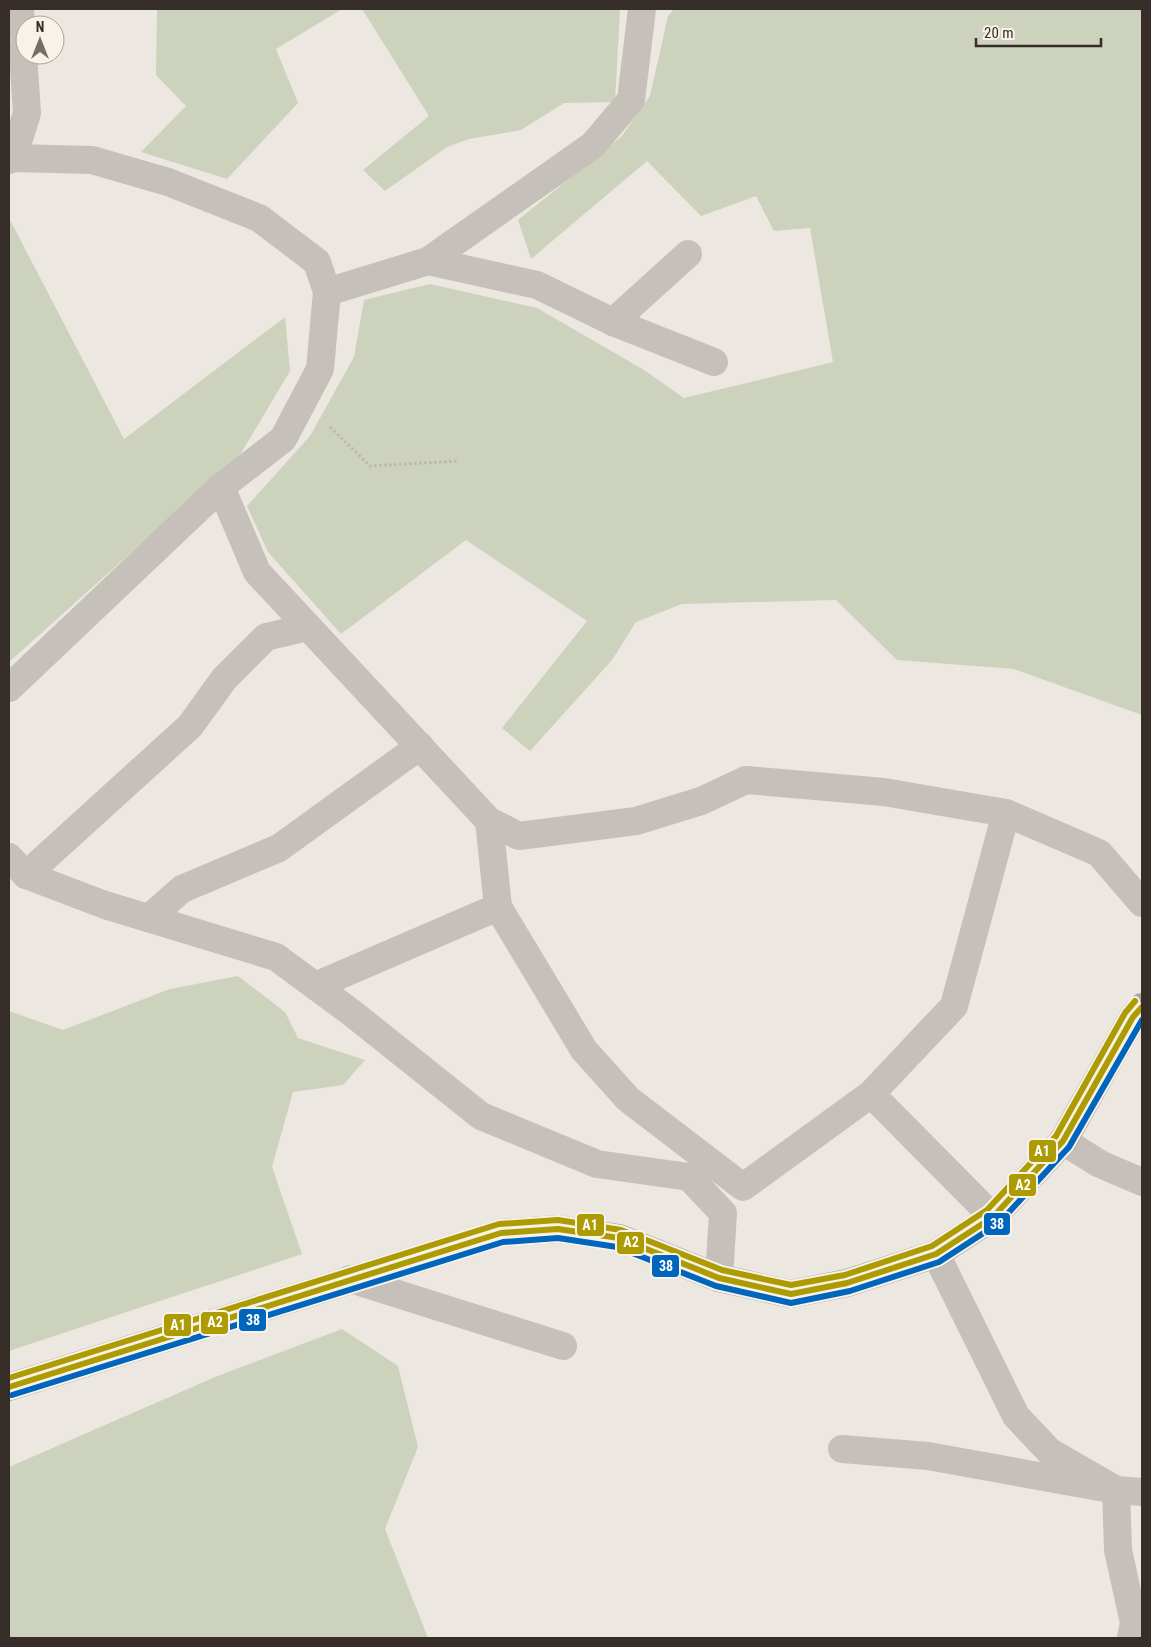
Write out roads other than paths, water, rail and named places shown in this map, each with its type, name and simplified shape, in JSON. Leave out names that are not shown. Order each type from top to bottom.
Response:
[{"type":"highway","points":[[9,1387],[350,1279],[501,1234],[558,1229],[619,1238],[720,1278],[791,1294],[847,1283],[936,1254],[993,1217],[1062,1141],[1133,1018],[1142,1007]]},
{"type":"street","points":[[9,688],[221,487],[283,439],[320,369],[327,292],[317,262],[259,218],[168,182],[92,160],[10,158],[27,113],[20,9]]},
{"type":"street","points":[[327,292],[428,261],[593,145],[631,100],[642,9]]},
{"type":"street","points":[[613,322],[688,254]]},
{"type":"street","points":[[428,261],[537,285],[613,322],[714,362]]},
{"type":"street","points":[[221,487],[257,572],[490,821],[520,836],[636,822],[701,801],[746,780],[884,792],[1006,813],[1099,853],[1142,903]]},
{"type":"street","points":[[308,627],[266,637],[224,679],[190,726],[17,866],[149,918],[276,957],[352,1013],[481,1116],[597,1164],[690,1177],[723,1213],[720,1278]]},
{"type":"street","points":[[149,918],[182,889],[279,848],[420,746]]},
{"type":"street","points":[[490,821],[498,907],[584,1050],[628,1099],[743,1187],[871,1094],[954,1006],[1006,813]]},
{"type":"street","points":[[314,986],[498,907]]},
{"type":"street","points":[[871,1094],[993,1217]]},
{"type":"street","points":[[1062,1141],[1100,1164],[1142,1182]]},
{"type":"street","points":[[936,1254],[1016,1416],[1050,1452],[1116,1490]]},
{"type":"street","points":[[350,1279],[563,1346]]},
{"type":"street","points":[[842,1449],[928,1456],[1116,1490],[1142,1492]]},
{"type":"street","points":[[1116,1490],[1118,1550],[1134,1623],[1131,1638]]}]
